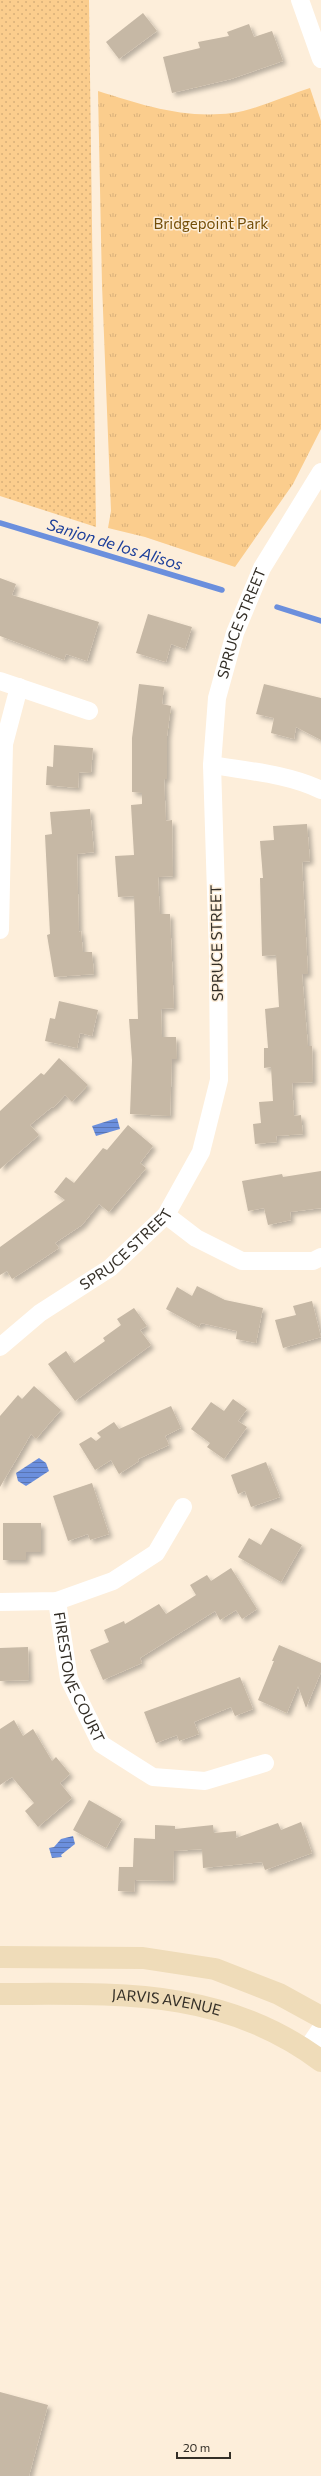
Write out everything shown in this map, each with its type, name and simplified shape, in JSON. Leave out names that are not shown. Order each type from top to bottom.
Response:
[{"type":"main road","points":[[0,1957],[143,1958],[214,1969],[279,1994],[321,2017]]},
{"type":"main road","name":"JARVIS AVENUE","points":[[0,1994],[140,1995],[205,2005],[264,2028],[314,2056]]},
{"type":"street","points":[[300,0],[315,21],[321,59]]},
{"type":"street","name":"SPRUCE STREET","points":[[0,1347],[40,1312],[110,1268],[166,1215],[201,1152],[219,1080],[218,957],[212,765],[217,698],[235,633],[262,568],[321,472]]},
{"type":"street","points":[[0,681],[89,710]]},
{"type":"street","points":[[0,930],[4,744],[19,687]]},
{"type":"street","points":[[212,765],[256,772],[311,785],[321,790]]},
{"type":"street","points":[[166,1215],[196,1238],[242,1261],[313,1261],[321,1258]]},
{"type":"street","points":[[0,1602],[57,1601],[113,1580],[156,1553],[183,1507]]},
{"type":"street","name":"FIRESTONE COURT","points":[[57,1601],[69,1679],[101,1744],[153,1777],[205,1781],[265,1763]]},
{"type":"street","points":[[314,2056],[321,2032]]},
{"type":"green space","points":[[0,0],[89,0],[96,527],[0,496]]},
{"type":"green space","name":"Bridgepoint Park","points":[[310,88],[321,121],[321,429],[293,484],[235,567],[145,537],[108,528],[111,511],[102,285],[98,91],[164,110],[197,114],[214,114],[240,112]]},
{"type":"water","points":[[117,1118],[120,1129],[96,1136],[92,1126]]},
{"type":"water","points":[[39,1458],[46,1463],[49,1471],[26,1486],[18,1481],[16,1473]]},
{"type":"water","points":[[73,1836],[75,1844],[61,1855],[62,1857],[52,1858],[49,1848],[54,1847],[61,1839]]},
{"type":"building","points":[[143,13],[157,31],[119,59],[106,42]]},
{"type":"building","points":[[249,24],[254,37],[272,31],[283,61],[231,79],[172,93],[163,57],[200,48],[198,42],[229,36],[227,32]]},
{"type":"building","points":[[0,578],[16,584],[12,595],[99,622],[87,661],[66,654],[64,660],[0,636]]},
{"type":"building","points":[[148,614],[192,627],[185,649],[171,644],[166,662],[136,653]]},
{"type":"building","points":[[139,684],[164,687],[162,704],[171,706],[167,736],[167,779],[164,779],[166,821],[172,820],[173,876],[158,877],[160,914],[170,914],[174,1008],[161,1009],[162,1037],[176,1037],[177,1059],[172,1059],[170,1116],[130,1114],[132,1060],[129,1019],[138,1019],[134,896],[118,897],[115,856],[134,855],[131,805],[142,804],[142,793],[132,792],[132,738]]},
{"type":"building","points":[[264,684],[321,698],[321,740],[296,727],[294,739],[271,733],[274,718],[256,714]]},
{"type":"building","points":[[54,745],[93,748],[91,773],[79,772],[78,788],[46,785],[47,766],[53,767]]},
{"type":"building","points":[[90,809],[94,852],[77,854],[79,932],[81,931],[83,952],[92,952],[94,974],[54,977],[47,935],[50,934],[45,835],[52,834],[50,812]]},
{"type":"building","points":[[307,824],[310,861],[302,862],[308,974],[302,974],[308,1046],[312,1046],[313,1082],[292,1083],[294,1116],[301,1115],[303,1134],[276,1136],[277,1142],[255,1144],[253,1124],[261,1123],[259,1102],[273,1101],[271,1067],[264,1068],[264,1048],[268,1048],[265,1009],[279,1007],[276,955],[262,956],[260,878],[263,878],[260,841],[274,840],[273,826]]},
{"type":"building","points":[[59,1001],[98,1010],[92,1036],[80,1033],[77,1048],[45,1041],[50,1018],[55,1019]]},
{"type":"building","points":[[59,1058],[88,1085],[72,1102],[65,1095],[53,1108],[52,1107],[30,1125],[39,1135],[0,1169],[0,1111],[41,1073],[44,1075]]},
{"type":"building","points":[[128,1125],[153,1146],[140,1163],[146,1168],[109,1212],[99,1204],[82,1225],[55,1243],[59,1248],[12,1279],[7,1271],[0,1275],[0,1247],[65,1200],[54,1192],[66,1177],[74,1183],[103,1148],[107,1150]]},
{"type":"building","points":[[321,1171],[321,1208],[290,1212],[291,1220],[268,1225],[264,1208],[248,1211],[242,1181],[282,1174],[283,1177]]},
{"type":"building","points":[[197,1286],[225,1300],[263,1308],[256,1343],[236,1339],[237,1331],[201,1323],[199,1327],[166,1309],[177,1287],[192,1296]]},
{"type":"building","points":[[312,1301],[321,1337],[283,1348],[275,1320],[296,1315],[293,1306]]},
{"type":"building","points":[[134,1308],[147,1326],[140,1330],[151,1345],[75,1401],[48,1364],[66,1351],[74,1363],[105,1341],[103,1338],[121,1325],[117,1319]]},
{"type":"building","points":[[34,1386],[61,1410],[36,1439],[31,1434],[0,1487],[0,1416],[18,1395],[22,1399]]},
{"type":"building","points":[[233,1399],[247,1409],[238,1421],[247,1427],[224,1459],[207,1447],[210,1443],[191,1429],[211,1402],[224,1411]]},
{"type":"building","points":[[171,1406],[181,1428],[165,1436],[169,1445],[138,1459],[139,1461],[119,1474],[111,1460],[95,1470],[79,1444],[91,1437],[96,1441],[101,1437],[97,1433],[114,1422],[119,1429]]},
{"type":"building","points":[[266,1462],[280,1497],[251,1507],[245,1491],[238,1494],[231,1475]]},
{"type":"building","points":[[92,1483],[109,1534],[90,1540],[88,1534],[68,1541],[53,1496]]},
{"type":"building","points":[[3,1523],[41,1523],[41,1552],[26,1552],[26,1560],[3,1560]]},
{"type":"building","points":[[271,1528],[302,1545],[281,1582],[238,1557],[249,1538],[261,1545]]},
{"type":"building","points":[[231,1568],[257,1609],[242,1619],[236,1610],[220,1620],[215,1611],[140,1658],[142,1663],[103,1680],[90,1650],[109,1642],[104,1630],[124,1621],[125,1624],[159,1604],[166,1614],[196,1595],[190,1585],[207,1575],[211,1581]]},
{"type":"building","points":[[279,1645],[321,1663],[321,1672],[306,1708],[298,1686],[287,1713],[258,1700]]},
{"type":"building","points":[[28,1647],[29,1680],[0,1681],[0,1648]]},
{"type":"building","points":[[240,1677],[253,1709],[235,1716],[231,1707],[194,1722],[199,1734],[179,1741],[177,1735],[156,1743],[144,1712]]},
{"type":"building","points":[[14,1720],[23,1736],[33,1729],[52,1761],[56,1757],[70,1774],[60,1783],[72,1798],[38,1827],[25,1811],[34,1803],[12,1777],[0,1785],[0,1729]]},
{"type":"building","points":[[89,1800],[122,1819],[106,1848],[73,1830]]},
{"type":"building","points":[[301,1822],[312,1853],[265,1870],[262,1862],[203,1868],[202,1849],[174,1851],[173,1881],[135,1880],[134,1892],[118,1891],[119,1867],[133,1867],[134,1838],[155,1839],[155,1825],[175,1826],[175,1829],[213,1825],[214,1833],[236,1831],[236,1838],[278,1823],[281,1830]]},
{"type":"building","points":[[0,2392],[48,2405],[29,2476],[0,2476]]},
{"type":"waterway","name":"Sanjon de los Alisos","points":[[0,523],[222,590]]},
{"type":"waterway","name":"Sanjon de los Alisos","points":[[277,607],[321,621]]}]
